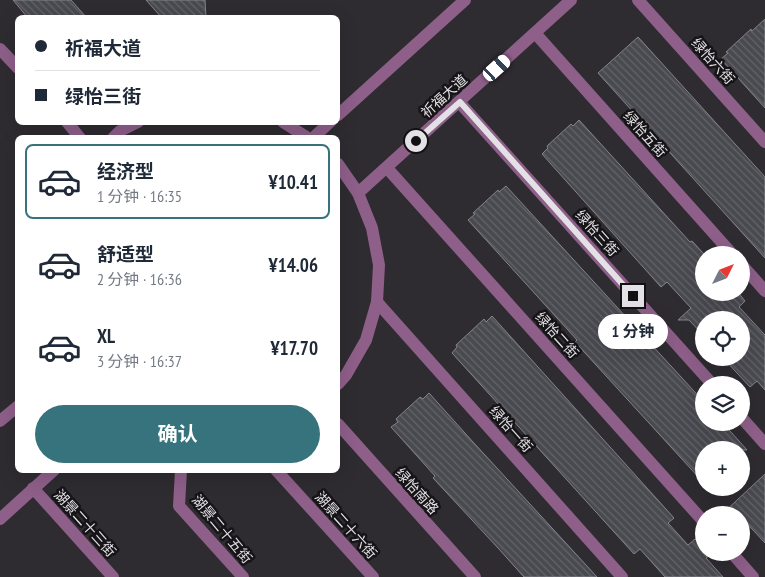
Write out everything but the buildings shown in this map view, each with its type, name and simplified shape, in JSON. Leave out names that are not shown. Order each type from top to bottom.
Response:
[{"type":"street","points":[[340,113],[464,0]]},
{"type":"street","name":"祈福大道","points":[[358,194],[572,0]]},
{"type":"street","name":"绿怡六街","points":[[638,0],[765,142]]},
{"type":"street","name":"绿怡五街","points":[[535,33],[725,246]]},
{"type":"street","points":[[0,49],[15,65]]},
{"type":"street","name":"绿怡三街","points":[[460,102],[705,376]]},
{"type":"street","points":[[69,125],[78,135]]},
{"type":"street","points":[[116,135],[132,125]]},
{"type":"street","points":[[288,125],[303,135]]},
{"type":"street","points":[[316,135],[327,125]]},
{"type":"street","points":[[340,167],[358,194],[372,228],[379,264],[377,302],[366,340],[346,375],[340,382]]},
{"type":"street","name":"绿怡二街","points":[[387,168],[695,512]]},
{"type":"street","points":[[750,274],[765,291]]},
{"type":"street","name":"绿怡一街","points":[[377,302],[622,577]]},
{"type":"street","points":[[0,422],[15,409]]},
{"type":"street","name":"绿怡南路","points":[[340,426],[475,577]]},
{"type":"street","points":[[750,427],[765,444]]},
{"type":"street","points":[[0,519],[50,473]]},
{"type":"street","name":"湖景二十五街","points":[[181,473],[179,506],[243,577]]},
{"type":"street","name":"湖景二十六街","points":[[279,473],[373,577]]},
{"type":"street","name":"湖景二十三街","points":[[33,488],[113,577]]},
{"type":"street","points":[[739,561],[753,577]]},
{"type":"route","points":[[416,141],[460,102],[633,296]]}]
